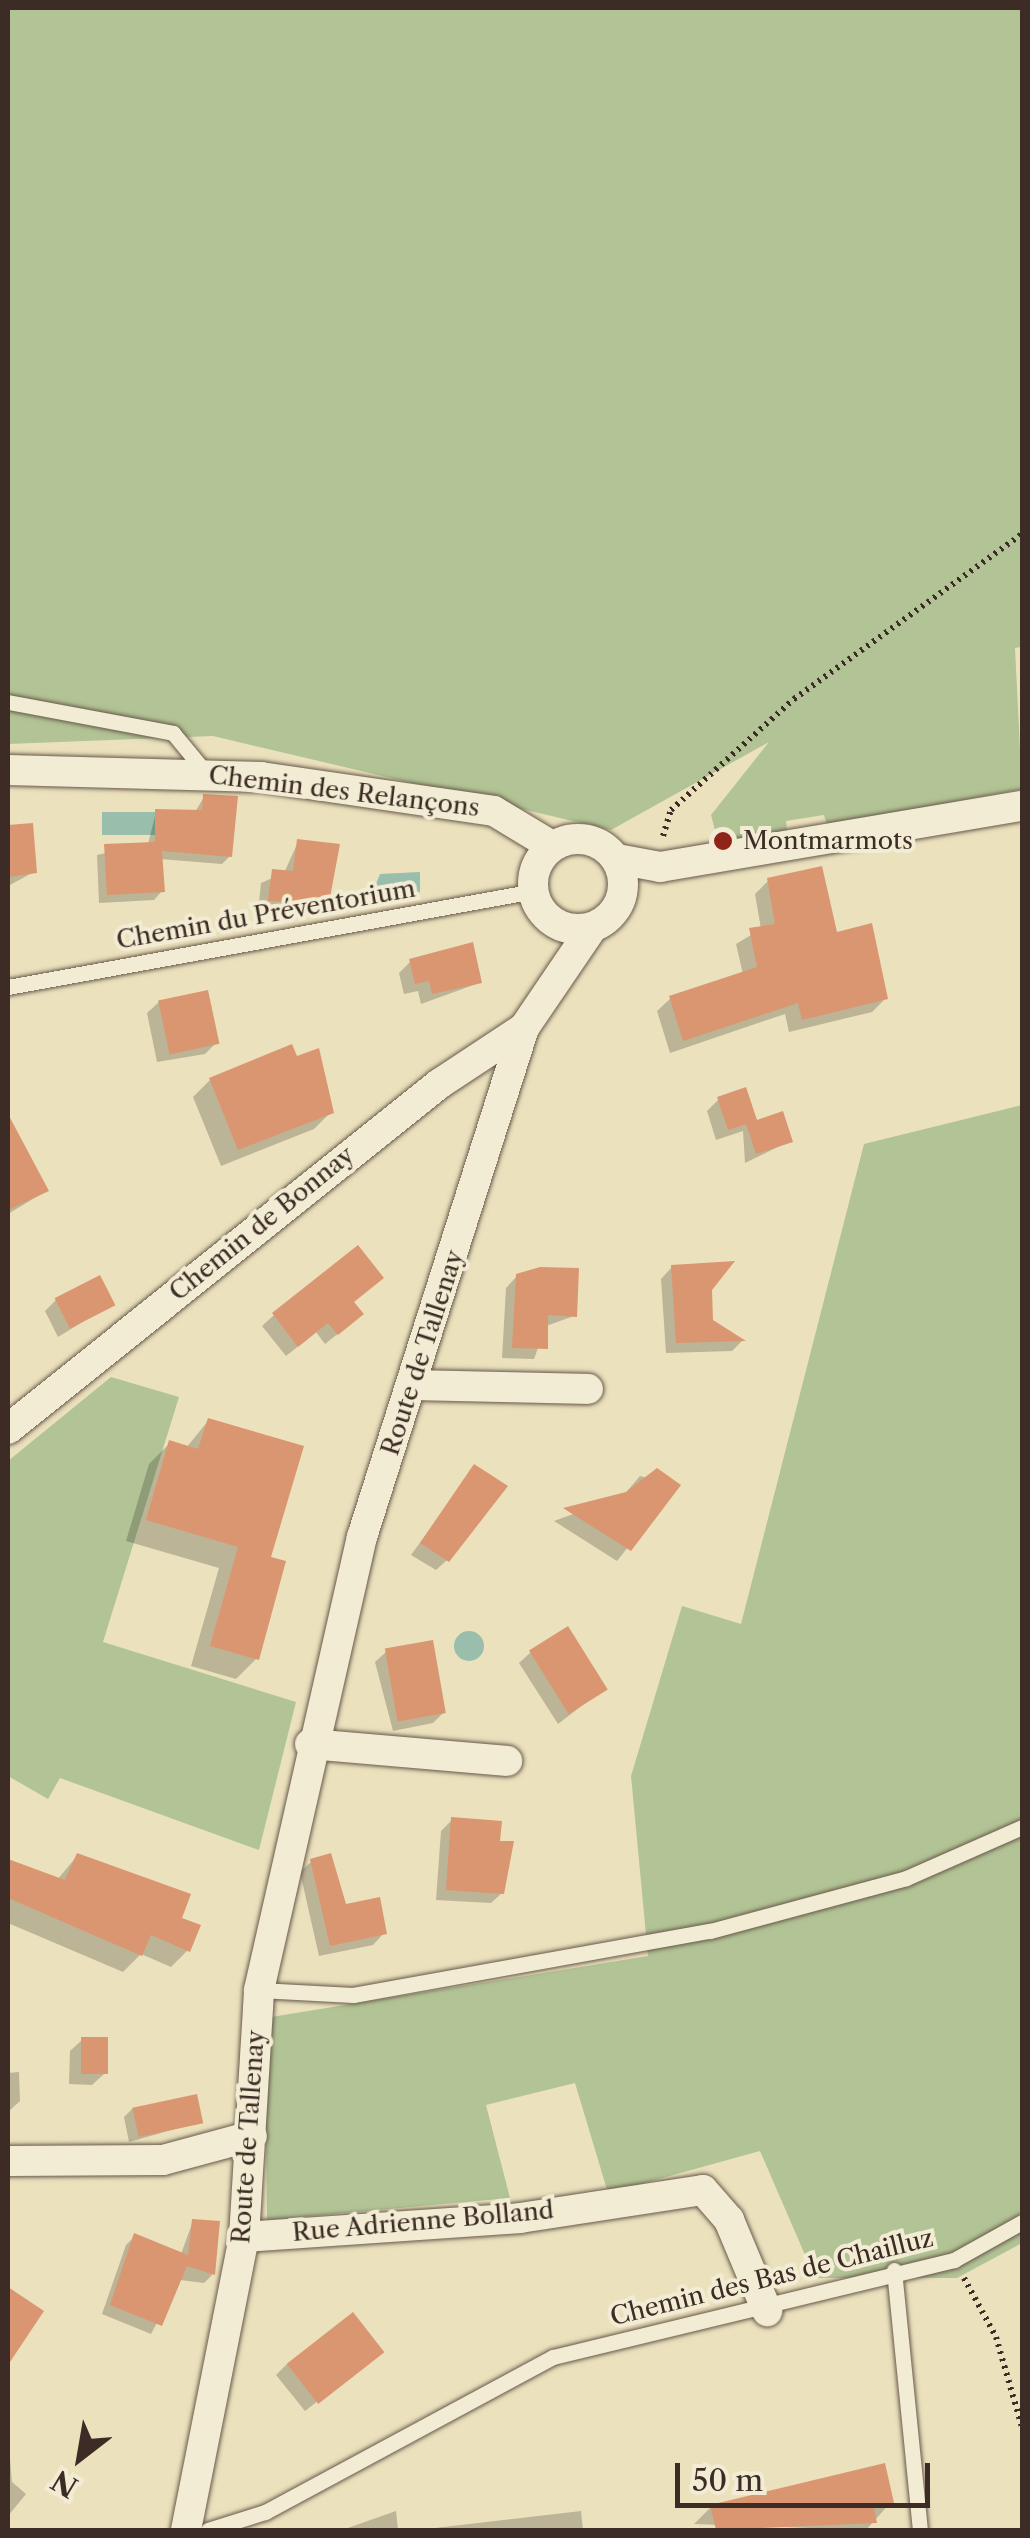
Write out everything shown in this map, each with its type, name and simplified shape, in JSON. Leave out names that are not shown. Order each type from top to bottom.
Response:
[{"type":"street","name":"Chemin des Relançons","points":[[8,770],[206,773],[494,811],[552,846]]},
{"type":"street","points":[[620,873],[1022,806]]},
{"type":"street","points":[[594,841],[620,873],[614,913],[592,928],[556,924],[534,892],[536,866],[552,846],[594,841]]},
{"type":"street","name":"Route de Tallenay","points":[[556,924],[556,970]]},
{"type":"street","name":"Route de Tallenay","points":[[186,2530],[244,2237],[259,1990],[310,1744],[362,1538],[415,1385],[524,1028],[556,970],[592,928]]},
{"type":"street","name":"Chemin de Bonnay","points":[[8,1429],[408,1108],[524,1028]]},
{"type":"street","points":[[415,1385],[588,1390]]},
{"type":"street","points":[[310,1744],[507,1760]]},
{"type":"street","points":[[8,2161],[163,2160],[252,2136]]},
{"type":"street","name":"Rue Adrienne Bolland","points":[[244,2237],[520,2218],[702,2190],[729,2220],[766,2311]]},
{"type":"lane","points":[[8,702],[174,733],[206,773]]},
{"type":"lane","name":"Chemin du Préventorium","points":[[8,987],[534,892]]},
{"type":"lane","points":[[259,1990],[353,1995],[710,1931],[906,1878],[1022,1826]]},
{"type":"lane","name":"Chemin des Bas de Chailluz","points":[[208,2530],[266,2512],[553,2356],[766,2311],[894,2270],[954,2260],[1022,2222]]},
{"type":"lane","points":[[894,2270],[920,2530]]},
{"type":"path","points":[[659,867],[671,810],[902,613],[1022,534]]},
{"type":"path","points":[[954,2260],[996,2337],[1022,2427]]},
{"type":"shaded area","points":[[8,8],[1022,8],[1022,647],[1015,648],[1022,789],[827,826],[824,815],[786,821],[787,830],[719,845],[711,815],[769,742],[611,830],[213,736],[8,744]]},
{"type":"shaded area","points":[[102,812],[155,812],[155,835],[102,835]]},
{"type":"shaded area","points":[[420,872],[420,894],[382,898],[374,889],[380,874]]},
{"type":"shaded area","points":[[1022,1105],[1022,2243],[957,2278],[815,2278],[760,2151],[608,2193],[575,2083],[486,2105],[510,2198],[267,2220],[265,2018],[648,1956],[631,1776],[682,1606],[741,1624],[864,1144]]},
{"type":"shaded area","points":[[111,1377],[179,1397],[103,1642],[296,1702],[259,1850],[60,1778],[48,1799],[8,1776],[8,1461]]},
{"type":"shaded area","points":[[469,1631],[480,1635],[484,1646],[480,1657],[469,1661],[458,1657],[454,1646],[458,1635]]},
{"type":"building","points":[[203,794],[238,796],[232,857],[162,851],[165,892],[107,895],[104,844],[155,842],[155,809],[202,810]]},
{"type":"building","points":[[33,823],[37,873],[8,877],[8,825]]},
{"type":"building","points":[[297,839],[340,844],[329,903],[268,901],[272,869],[293,871]]},
{"type":"building","points":[[822,866],[837,932],[872,923],[888,999],[802,1020],[798,1003],[683,1041],[669,996],[757,967],[749,928],[775,924],[767,878]]},
{"type":"building","points":[[473,942],[482,983],[432,994],[429,981],[415,984],[409,959]]},
{"type":"building","points":[[208,990],[219,1044],[170,1054],[158,1001]]},
{"type":"building","points":[[292,1044],[297,1056],[319,1048],[334,1113],[238,1150],[209,1078]]},
{"type":"building","points":[[746,1087],[757,1120],[783,1111],[793,1142],[756,1154],[746,1124],[728,1130],[717,1097]]},
{"type":"building","points":[[8,1114],[49,1191],[8,1210]]},
{"type":"building","points":[[358,1245],[384,1278],[354,1302],[364,1314],[338,1335],[328,1323],[298,1347],[272,1313]]},
{"type":"building","points":[[735,1261],[712,1290],[713,1320],[746,1341],[676,1343],[671,1265]]},
{"type":"building","points":[[540,1267],[579,1268],[577,1317],[548,1315],[548,1349],[512,1348],[516,1274]]},
{"type":"building","points":[[100,1275],[115,1305],[70,1328],[55,1298]]},
{"type":"building","points":[[208,1418],[304,1446],[271,1557],[286,1561],[259,1660],[210,1646],[238,1547],[146,1520],[169,1440],[198,1449]]},
{"type":"building","points":[[474,1464],[508,1486],[449,1562],[420,1543]]},
{"type":"building","points":[[657,1468],[681,1485],[631,1551],[563,1508],[626,1492]]},
{"type":"building","points":[[568,1626],[608,1690],[569,1714],[529,1650]]},
{"type":"building","points":[[433,1640],[446,1713],[398,1721],[385,1649]]},
{"type":"building","points":[[451,1817],[502,1821],[500,1841],[514,1841],[504,1894],[446,1890]]},
{"type":"building","points":[[77,1853],[191,1894],[182,1918],[201,1925],[190,1952],[151,1935],[142,1956],[8,1898],[8,1859],[65,1880]]},
{"type":"building","points":[[331,1853],[346,1904],[380,1897],[387,1934],[330,1946],[310,1859]]},
{"type":"building","points":[[81,2037],[108,2037],[108,2074],[81,2074]]},
{"type":"building","points":[[197,2094],[203,2123],[139,2137],[132,2108]]},
{"type":"building","points":[[192,2219],[220,2221],[215,2275],[187,2266],[162,2326],[110,2305],[134,2233],[188,2255]]},
{"type":"building","points":[[8,2287],[44,2311],[8,2365]]},
{"type":"building","points":[[353,2312],[384,2352],[318,2404],[287,2364]]},
{"type":"building","points":[[885,2463],[894,2503],[874,2508],[877,2523],[716,2530],[710,2505]]},
{"type":"place","name":"Montmarmots","points":[[723,841]]}]
